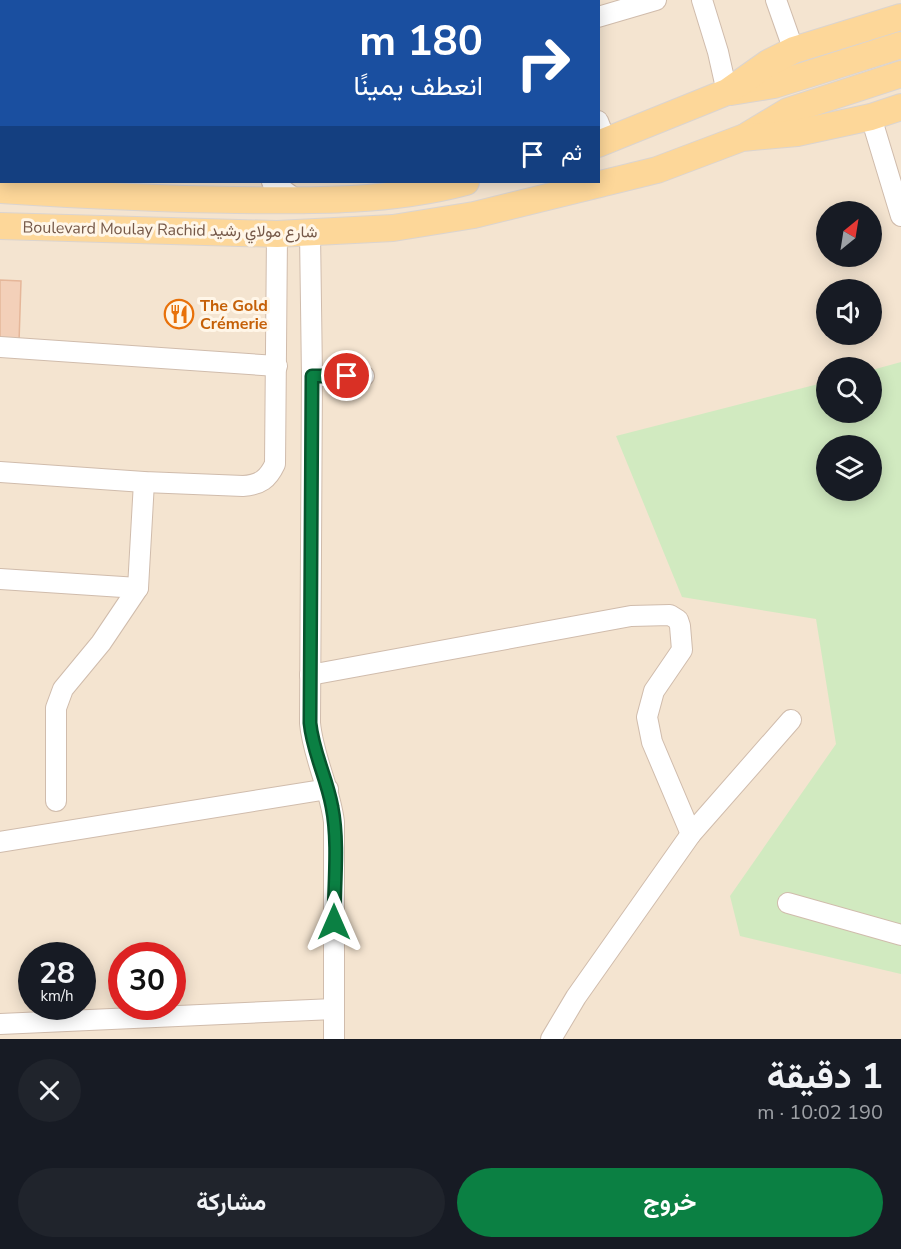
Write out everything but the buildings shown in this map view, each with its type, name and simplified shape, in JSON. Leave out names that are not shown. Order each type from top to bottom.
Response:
[{"type":"main road","points":[[727,92],[768,63],[794,51],[901,17]]},
{"type":"main road","points":[[601,136],[727,92],[774,86],[901,45]]},
{"type":"main road","points":[[742,138],[788,111],[901,74]]},
{"type":"main road","name":"Boulevard Moulay Rachid شارع مولاي رشيد","points":[[0,226],[277,234],[393,228],[474,215],[657,170],[742,138],[797,133],[871,117],[901,107]]},
{"type":"main road","name":"Boulevard Moulay Rachid شارع مولاي رشيد","points":[[0,190],[138,198],[394,195],[460,183]]},
{"type":"street","points":[[600,16],[656,0]]},
{"type":"street","points":[[702,0],[718,52],[727,92]]},
{"type":"street","points":[[776,0],[794,51]]},
{"type":"street","points":[[871,117],[901,216]]},
{"type":"street","points":[[275,183],[314,195]]},
{"type":"street","points":[[310,232],[311,738],[328,789],[334,822],[333,1039]]},
{"type":"street","points":[[0,472],[243,486],[263,481],[271,474],[275,464],[277,234]]},
{"type":"street","points":[[0,347],[277,366]]},
{"type":"street","points":[[312,376],[364,376]]},
{"type":"street","points":[[56,801],[56,708],[63,689],[101,643],[138,588],[144,482]]},
{"type":"street","points":[[0,579],[138,588]]},
{"type":"street","points":[[310,675],[631,616],[670,615],[678,620],[682,650],[654,691],[647,717],[652,742],[691,834]]},
{"type":"street","points":[[551,1039],[576,997],[691,834],[791,720]]},
{"type":"street","points":[[0,842],[328,789]]},
{"type":"street","points":[[788,903],[901,935]]},
{"type":"street","points":[[0,1024],[334,1009]]},
{"type":"shaded area","points":[[600,0],[901,0],[901,1039],[0,1039],[0,183],[600,183]]},
{"type":"green space","points":[[901,362],[901,974],[740,936],[730,896],[836,744],[816,619],[682,597],[616,436],[816,385],[816,423],[882,423],[882,367]]},
{"type":"place","name":"The Gold Crémerie","points":[[179,314]]},
{"type":"route","points":[[334,922],[333,809],[315,753],[310,723],[312,376],[347,376]]}]
